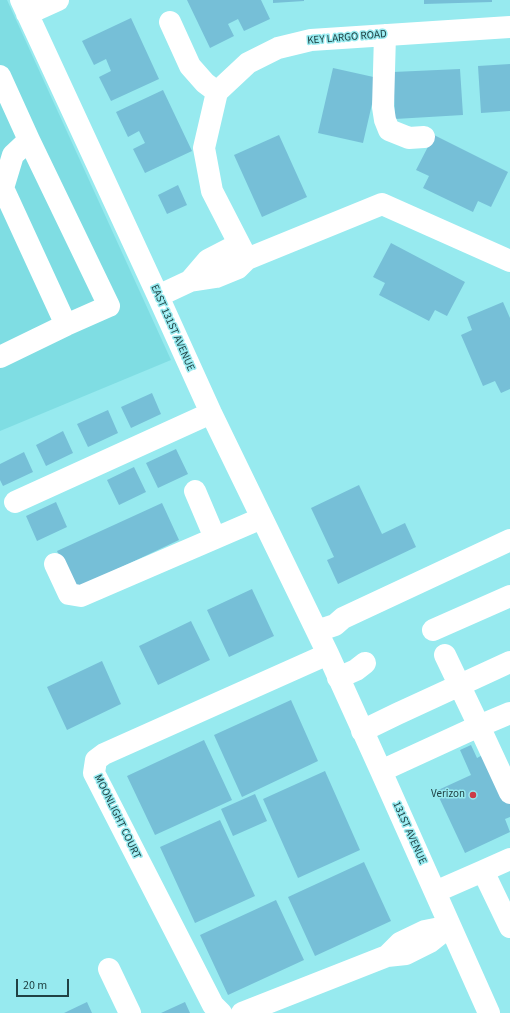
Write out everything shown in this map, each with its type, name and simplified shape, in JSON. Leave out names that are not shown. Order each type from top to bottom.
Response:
[{"type":"street","points":[[24,7],[58,0]]},
{"type":"street","name":"EAST 131ST AVENUE","points":[[24,7],[211,414],[328,654]]},
{"type":"street","points":[[158,296],[190,280],[216,277],[238,268],[243,252],[212,191],[204,148],[216,92],[205,83],[190,66],[170,22]]},
{"type":"street","name":"KEY LARGO ROAD","points":[[216,92],[248,62],[278,48],[311,40],[510,27]]},
{"type":"street","points":[[385,35],[382,107],[385,120],[389,130],[409,138],[424,137]]},
{"type":"street","points":[[0,76],[29,140],[109,306],[0,357]]},
{"type":"street","points":[[29,140],[13,154],[2,188],[66,325]]},
{"type":"street","points":[[243,252],[382,204],[510,261]]},
{"type":"street","points":[[14,502],[211,414]]},
{"type":"street","points":[[195,491],[216,538]]},
{"type":"street","points":[[55,564],[69,594],[81,596],[262,518]]},
{"type":"street","points":[[317,631],[335,625],[343,618],[510,540]]},
{"type":"street","points":[[433,630],[510,596]]},
{"type":"street","name":"131ST AVENUE","points":[[328,654],[489,1013]]},
{"type":"street","name":"MOONLIGHT COURT","points":[[221,1013],[213,1005],[94,774],[96,760],[104,754],[328,654]]},
{"type":"street","points":[[445,655],[510,794]]},
{"type":"street","points":[[362,731],[510,662]]},
{"type":"street","points":[[338,678],[356,670],[365,663]]},
{"type":"street","points":[[381,771],[510,713]]},
{"type":"street","points":[[435,892],[510,859]]},
{"type":"street","points":[[484,871],[510,927]]},
{"type":"street","points":[[242,1013],[387,956],[406,954],[430,942],[450,926]]},
{"type":"street","points":[[109,969],[130,1013]]},
{"type":"shaded area","points":[[0,0],[7,0],[171,360],[0,431]]},
{"type":"building","points":[[187,0],[261,0],[270,19],[244,31],[238,19],[228,24],[234,36],[210,48]]},
{"type":"building","points":[[273,0],[304,0],[304,1],[273,3]]},
{"type":"building","points":[[424,0],[492,0],[492,2],[424,4]]},
{"type":"building","points":[[131,18],[159,79],[111,101],[99,77],[111,71],[106,59],[94,65],[82,41]]},
{"type":"building","points":[[510,64],[510,111],[481,113],[478,66]]},
{"type":"building","points":[[333,68],[378,78],[363,143],[318,133]]},
{"type":"building","points":[[460,69],[463,115],[395,119],[393,72]]},
{"type":"building","points":[[163,90],[192,151],[145,173],[133,149],[145,143],[139,131],[128,137],[116,112]]},
{"type":"building","points":[[279,135],[307,197],[262,217],[234,155]]},
{"type":"building","points":[[434,135],[508,172],[491,207],[478,201],[473,212],[423,188],[429,176],[416,170]]},
{"type":"building","points":[[178,185],[187,205],[167,214],[158,195]]},
{"type":"building","points":[[391,243],[465,282],[447,316],[435,310],[429,321],[379,295],[385,283],[373,277]]},
{"type":"building","points":[[503,302],[510,318],[510,389],[501,393],[495,381],[483,386],[461,335],[472,330],[467,317]]},
{"type":"building","points":[[152,393],[161,414],[131,428],[121,407]]},
{"type":"building","points":[[108,410],[118,433],[88,447],[77,424]]},
{"type":"building","points":[[63,431],[73,453],[46,466],[36,445]]},
{"type":"building","points":[[176,449],[188,474],[158,488],[146,463]]},
{"type":"building","points":[[24,452],[33,472],[3,486],[0,480],[0,464]]},
{"type":"building","points":[[134,467],[146,492],[119,505],[107,480]]},
{"type":"building","points":[[359,485],[382,534],[405,523],[416,547],[338,584],[327,560],[334,557],[311,508]]},
{"type":"building","points":[[56,502],[67,527],[37,541],[26,516]]},
{"type":"building","points":[[162,503],[179,540],[75,589],[57,551]]},
{"type":"building","points":[[252,589],[274,636],[229,657],[207,610]]},
{"type":"building","points":[[191,621],[210,660],[158,685],[139,646]]},
{"type":"building","points":[[102,661],[121,704],[67,730],[47,687]]},
{"type":"building","points":[[291,700],[318,761],[242,797],[214,735]]},
{"type":"building","points":[[204,740],[232,800],[155,835],[127,776]]},
{"type":"building","name":"Verizon","points":[[471,745],[477,758],[488,752],[510,800],[510,817],[505,819],[510,832],[465,853],[436,791],[471,775],[460,750]]},
{"type":"building","points":[[325,771],[360,850],[298,878],[263,799]]},
{"type":"building","points":[[255,794],[267,821],[233,836],[221,809]]},
{"type":"building","points":[[220,820],[255,896],[195,923],[160,847]]},
{"type":"building","points":[[364,862],[391,921],[315,956],[288,897]]},
{"type":"building","points":[[276,900],[304,960],[228,995],[200,935]]},
{"type":"building","points":[[87,1002],[92,1013],[64,1013]]},
{"type":"building","points":[[185,1002],[190,1013],[161,1013]]},
{"type":"place","name":"Verizon","points":[[473,795]]}]
